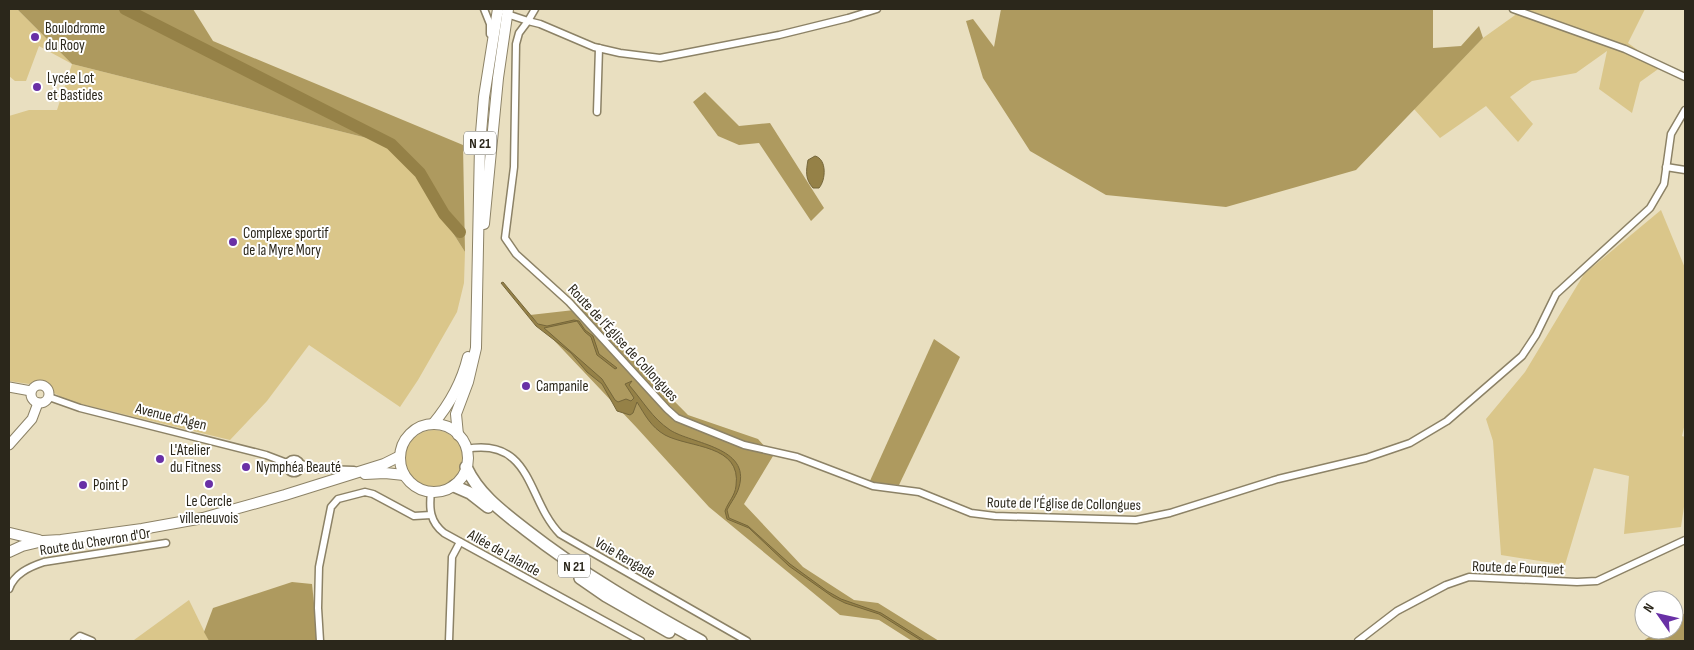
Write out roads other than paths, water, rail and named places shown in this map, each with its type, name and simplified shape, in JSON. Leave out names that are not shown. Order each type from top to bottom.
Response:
[{"type":"highway","name":"N 21","points":[[466,468],[473,481],[488,498],[542,542],[611,589],[701,641]]},
{"type":"highway","name":"N 21","points":[[454,486],[478,499],[547,555],[584,582],[685,641]]},
{"type":"main road","name":"N 21","points":[[458,435],[456,414],[473,365],[476,348],[480,145],[484,97],[490,56],[504,10]]},
{"type":"main road","name":"N 21","points":[[478,279],[504,10]]},
{"type":"main road","name":"N 21","points":[[433,424],[457,388],[466,364],[476,322]]},
{"type":"main road","points":[[31,391],[38,385],[44,385],[49,391],[49,396],[44,402],[38,403]]},
{"type":"main road","points":[[9,387],[31,391]]},
{"type":"main road","points":[[31,391],[32,397],[38,403]]},
{"type":"main road","points":[[9,445],[32,419],[38,403]]},
{"type":"main road","points":[[433,424],[442,425],[458,435],[466,449],[468,458],[462,478],[454,486],[439,492],[431,492],[417,488],[404,475],[400,466],[400,456],[406,439],[413,432],[422,426],[433,424]]},
{"type":"main road","points":[[43,541],[9,532],[11,540],[9,552],[43,541],[142,529],[203,518],[347,476],[384,464],[400,456]]},
{"type":"main road","points":[[347,476],[385,473],[404,475]]},
{"type":"street","points":[[484,9],[490,24],[490,56]]},
{"type":"street","points":[[528,21],[535,9]]},
{"type":"street","points":[[504,10],[599,48],[620,53],[660,58],[779,35],[877,9]]},
{"type":"street","points":[[1513,9],[1625,49],[1685,77]]},
{"type":"street","name":"Route de l’Église de Collongues","points":[[528,21],[519,32],[516,44],[514,167],[505,238],[516,254],[540,274],[568,302],[677,418],[744,445],[797,457],[873,486],[919,492],[972,513],[995,516],[1136,520],[1170,513],[1278,479],[1366,458],[1410,443],[1446,421],[1522,356],[1536,335],[1556,294],[1650,208],[1664,184],[1671,134],[1685,110]]},
{"type":"street","points":[[597,112],[599,48]]},
{"type":"street","points":[[1666,167],[1685,170]]},
{"type":"street","name":"Avenue d'Agen","points":[[49,396],[80,408],[266,455],[287,463]]},
{"type":"street","name":"Voie Rengade","points":[[466,449],[490,448],[497,450],[522,467],[536,492],[546,518],[560,534],[747,641]]},
{"type":"street","points":[[301,464],[298,472],[292,473],[287,469],[287,463],[291,459],[296,459],[301,464],[319,469],[365,470]]},
{"type":"street","points":[[320,641],[318,608],[319,567],[331,507],[334,502],[338,498],[365,492],[373,494],[414,516],[431,515],[431,492]]},
{"type":"street","name":"Allée de Lalande","points":[[431,515],[438,529],[641,641]]},
{"type":"street","name":"Route de Fourquet","points":[[1358,641],[1397,611],[1446,584],[1469,577],[1576,582],[1597,581],[1685,540]]},
{"type":"street","points":[[449,641],[452,557],[460,542]]},
{"type":"street","name":"Route du Chevron d'Or","points":[[9,590],[19,575],[32,566],[44,562],[166,543]]},
{"type":"street","points":[[74,641],[80,636],[92,641]]},
{"type":"waterway","points":[[125,9],[391,144],[420,173],[444,214],[460,232]]},
{"type":"place","name":"Boulodrome du Rooy","points":[[35,37]]},
{"type":"place","name":"Lycée Lot et Bastides","points":[[37,87]]},
{"type":"place","name":"Complexe sportif de la Myre Mory","points":[[233,242]]},
{"type":"place","name":"Campanile","points":[[526,386]]},
{"type":"place","name":"L'Atelier du Fitness","points":[[160,459]]},
{"type":"place","name":"Nymphéa Beauté","points":[[246,467]]},
{"type":"place","name":"Le Cercle villeneuvois","points":[[209,484]]},
{"type":"place","name":"Point P","points":[[83,485]]}]
